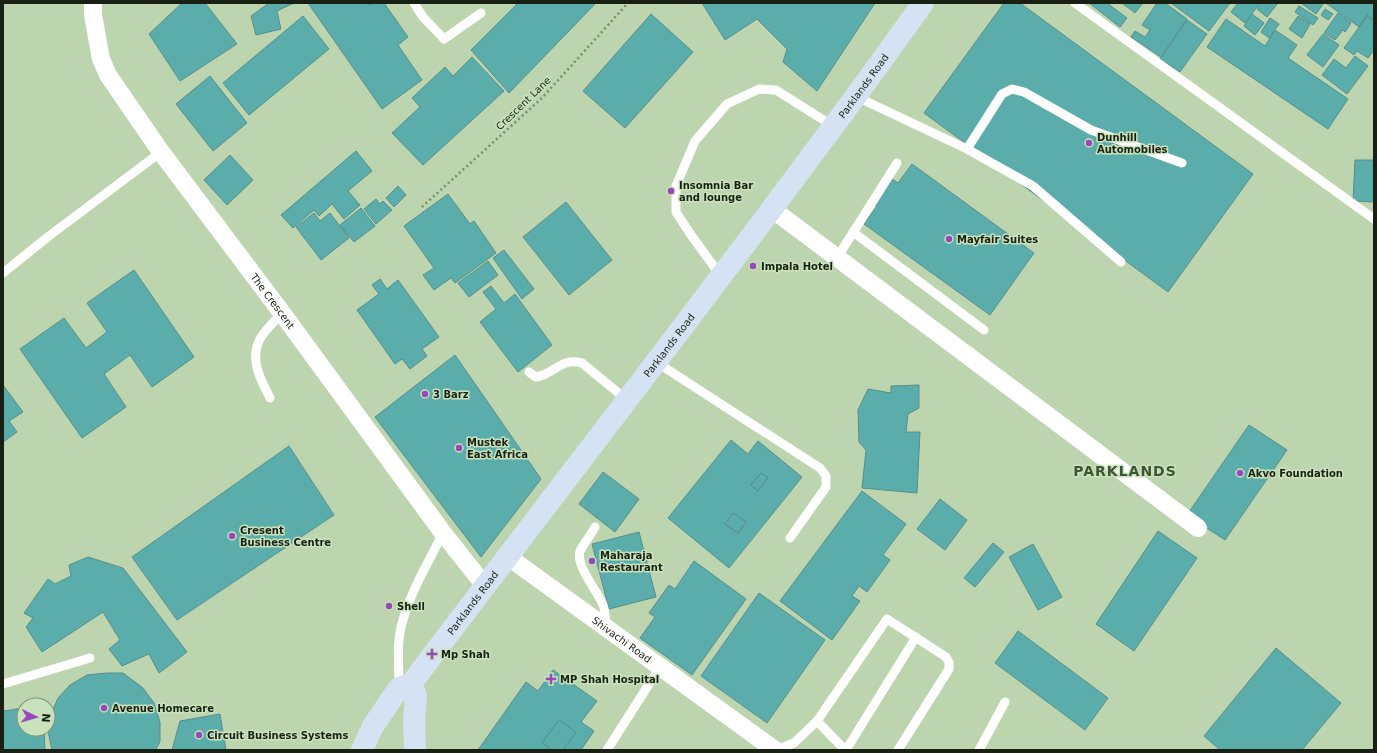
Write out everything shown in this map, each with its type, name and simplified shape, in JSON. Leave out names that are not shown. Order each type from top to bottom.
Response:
[{"type":"main road","name":"Parklands Road","points":[[362,750],[373,726],[485,586],[656,362],[834,126],[923,3]]},
{"type":"main road","points":[[405,686],[416,696],[414,750]]},
{"type":"street","name":"The Crescent","points":[[92,3],[101,59],[108,75],[161,152],[485,586]]},
{"type":"street","points":[[772,209],[1198,528]]},
{"type":"street","name":"Shivachi Road","points":[[507,556],[775,750]]},
{"type":"lane","points":[[414,3],[423,17],[444,39],[481,13]]},
{"type":"lane","points":[[1075,3],[1374,219]]},
{"type":"lane","points":[[721,276],[676,212],[676,186],[695,141],[727,104],[759,89],[776,90],[834,126]]},
{"type":"lane","points":[[967,149],[1002,94],[1012,89],[1024,92],[1091,130],[1182,163]]},
{"type":"lane","points":[[855,96],[967,149],[1033,186],[1120,262]]},
{"type":"lane","points":[[3,273],[49,236],[161,152]]},
{"type":"lane","points":[[837,258],[896,163]]},
{"type":"lane","points":[[853,232],[984,330]]},
{"type":"lane","points":[[270,398],[257,372],[254,355],[260,339],[282,313]]},
{"type":"lane","points":[[529,372],[536,377],[544,376],[564,363],[573,361],[582,363],[627,400]]},
{"type":"lane","points":[[656,362],[820,468],[826,476],[826,487],[790,538]]},
{"type":"lane","points":[[595,527],[580,552],[580,560],[603,603],[606,627]]},
{"type":"lane","points":[[405,686],[398,648],[402,621],[412,595],[444,533]]},
{"type":"lane","points":[[775,750],[794,743],[817,721],[888,619],[946,657],[949,662],[949,669],[898,750]]},
{"type":"lane","points":[[817,721],[845,750],[916,637]]},
{"type":"lane","points":[[3,684],[90,658]]},
{"type":"lane","points":[[607,750],[660,667]]},
{"type":"lane","points":[[979,750],[1005,702]]},
{"type":"path","name":"Crescent Lane","points":[[422,207],[542,98],[628,3]]},
{"type":"building","points":[[182,3],[205,3],[237,44],[180,81],[149,34]]},
{"type":"building","points":[[269,3],[294,3],[277,11],[281,29],[256,35],[251,16]]},
{"type":"building","points":[[308,3],[368,3],[369,5],[372,3],[384,3],[408,37],[398,45],[422,80],[382,109]]},
{"type":"building","points":[[518,3],[595,4],[509,93],[471,50]]},
{"type":"building","points":[[702,3],[875,3],[817,91],[783,62],[787,49],[757,19],[725,40]]},
{"type":"building","name":"Dunhill Automobiles","points":[[1004,3],[1020,3],[1253,174],[1168,292],[924,113]]},
{"type":"building","points":[[1089,3],[1107,3],[1127,18],[1120,27]]},
{"type":"building","points":[[1122,3],[1143,3],[1135,13]]},
{"type":"building","points":[[1157,3],[1165,3],[1187,19],[1161,57],[1131,37],[1135,31],[1145,37],[1150,30],[1142,25]]},
{"type":"building","points":[[1171,3],[1230,3],[1209,31]]},
{"type":"building","points":[[1238,3],[1260,3],[1245,23],[1231,12]]},
{"type":"building","points":[[1261,3],[1278,3],[1267,17],[1257,9]]},
{"type":"building","points":[[1301,3],[1320,3],[1323,4],[1316,14]]},
{"type":"building","points":[[1326,3],[1374,3],[1374,20],[1367,15],[1359,27]]},
{"type":"building","points":[[1299,6],[1318,18],[1313,25],[1295,12]]},
{"type":"building","points":[[1325,9],[1333,14],[1328,20],[1321,15]]},
{"type":"building","points":[[1338,13],[1351,23],[1345,32],[1343,30],[1335,40],[1324,33]]},
{"type":"building","points":[[651,14],[693,52],[625,128],[583,91]]},
{"type":"building","points":[[1252,14],[1264,23],[1255,35],[1244,26]]},
{"type":"building","points":[[303,16],[329,49],[249,115],[223,83]]},
{"type":"building","points":[[1298,16],[1310,24],[1302,38],[1289,29]]},
{"type":"building","points":[[1367,16],[1374,21],[1374,50],[1368,58],[1357,51],[1354,55],[1344,48]]},
{"type":"building","points":[[1270,18],[1279,24],[1269,38],[1261,32]]},
{"type":"building","points":[[1226,19],[1265,46],[1275,30],[1297,45],[1288,58],[1348,99],[1328,129],[1207,47]]},
{"type":"building","points":[[1187,20],[1207,34],[1180,72],[1160,59]]},
{"type":"building","points":[[1323,34],[1339,45],[1323,67],[1307,55]]},
{"type":"building","points":[[1355,56],[1368,66],[1347,94],[1322,75],[1334,59],[1346,68]]},
{"type":"building","points":[[472,57],[504,91],[423,165],[392,133],[420,107],[412,98],[445,67],[453,76]]},
{"type":"building","points":[[210,76],[247,123],[213,151],[176,104]]},
{"type":"building","points":[[356,151],[372,171],[348,191],[360,205],[344,219],[332,204],[319,216],[314,210],[293,228],[281,215]]},
{"type":"building","points":[[230,155],[253,180],[227,205],[204,180]]},
{"type":"building","points":[[1355,160],[1374,160],[1374,202],[1353,201]]},
{"type":"building","name":"Mayfair Suites","points":[[912,164],[1034,253],[990,315],[864,224],[877,206],[872,203],[891,178],[898,183]]},
{"type":"building","points":[[398,186],[406,195],[394,207],[386,198]]},
{"type":"building","points":[[448,194],[470,224],[474,221],[496,253],[455,283],[451,278],[434,290],[423,275],[434,268],[404,226]]},
{"type":"building","points":[[376,199],[380,204],[383,201],[392,210],[376,224],[364,209]]},
{"type":"building","points":[[566,202],[612,260],[569,295],[523,237]]},
{"type":"building","points":[[361,208],[375,226],[354,242],[340,225]]},
{"type":"building","points":[[314,213],[320,221],[330,213],[349,238],[321,260],[296,227]]},
{"type":"building","points":[[504,250],[534,289],[522,299],[493,258]]},
{"type":"building","points":[[488,261],[498,275],[469,297],[458,283]]},
{"type":"building","points":[[134,270],[194,357],[152,387],[130,355],[104,374],[126,407],[82,438],[20,349],[64,318],[86,348],[107,332],[87,303]]},
{"type":"building","points":[[380,279],[387,289],[398,280],[439,337],[422,349],[427,356],[410,369],[402,359],[395,364],[357,310],[379,294],[372,285]]},
{"type":"building","points":[[491,286],[504,303],[515,294],[552,345],[518,372],[480,322],[496,309],[483,292]]},
{"type":"building","name":"Mustek East Africa","points":[[455,355],[541,479],[481,557],[375,417]]},
{"type":"building","points":[[3,385],[23,412],[9,421],[17,432],[3,442]]},
{"type":"building","points":[[919,385],[919,408],[908,414],[906,432],[920,432],[917,493],[862,488],[866,450],[859,442],[858,410],[868,389],[891,393],[891,386]]},
{"type":"building","points":[[1249,425],[1287,450],[1225,540],[1187,515]]},
{"type":"building","points":[[731,440],[748,454],[758,441],[802,477],[729,568],[668,518]],"holes":[[[761,473],[768,478],[758,491],[751,485]],[[733,513],[746,522],[738,533],[725,524]]]},
{"type":"building","name":"Cresent Business Centre","points":[[289,446],[334,515],[177,620],[132,557]]},
{"type":"building","points":[[603,472],[639,499],[615,532],[579,504]]},
{"type":"building","points":[[761,473],[768,478],[758,491],[751,485]]},
{"type":"building","points":[[862,491],[906,524],[883,555],[890,560],[867,592],[859,586],[852,596],[860,601],[832,640],[780,601]]},
{"type":"building","points":[[940,499],[967,520],[945,550],[917,529]]},
{"type":"building","points":[[733,513],[746,522],[738,533],[725,524]]},
{"type":"building","points":[[1158,531],[1197,558],[1134,651],[1096,624]]},
{"type":"building","points":[[639,532],[656,597],[609,609],[592,544]]},
{"type":"building","points":[[993,543],[1004,552],[975,587],[964,578]]},
{"type":"building","points":[[1033,544],[1062,597],[1038,610],[1009,557]]},
{"type":"building","points":[[88,557],[123,568],[187,652],[159,673],[149,654],[122,666],[109,649],[120,640],[103,612],[42,652],[26,627],[33,618],[24,613],[48,579],[55,584],[71,576],[69,565]]},
{"type":"building","points":[[694,561],[746,599],[692,675],[640,638],[655,617],[649,613],[669,585],[675,589]]},
{"type":"building","points":[[759,593],[825,640],[767,723],[701,676]]},
{"type":"building","points":[[1018,631],[1108,698],[1085,730],[995,663]]},
{"type":"building","points":[[1276,648],[1341,703],[1302,750],[1220,750],[1204,736]]},
{"type":"building","points":[[553,670],[597,701],[581,722],[594,731],[581,750],[563,750],[576,732],[559,720],[542,743],[552,750],[478,750],[526,682],[538,691]]},
{"type":"building","name":"Avenue Homecare","points":[[123,673],[143,688],[154,703],[160,722],[160,741],[156,750],[52,750],[49,737],[56,737],[56,703],[58,698],[70,685],[87,675]]},
{"type":"building","points":[[16,709],[16,737],[44,737],[45,750],[3,750],[3,711]]},
{"type":"building","name":"Circuit Business Systems","points":[[220,714],[226,750],[172,750],[180,721]]},
{"type":"building","points":[[559,720],[576,732],[563,750],[552,750],[542,743]]},
{"type":"place","name":"Dunhill Automobiles","points":[[1089,143]]},
{"type":"place","name":"Insomnia Bar and lounge","points":[[671,191]]},
{"type":"place","name":"Mayfair Suites","points":[[949,239]]},
{"type":"place","name":"Impala Hotel","points":[[753,266]]},
{"type":"place","name":"3 Barz","points":[[425,394]]},
{"type":"place","name":"Mustek East Africa","points":[[459,448]]},
{"type":"place","name":"Akvo Foundation","points":[[1240,473]]},
{"type":"place","name":"Cresent Business Centre","points":[[232,536]]},
{"type":"place","name":"Maharaja Restaurant","points":[[592,561]]},
{"type":"place","name":"Shell","points":[[389,606]]},
{"type":"place","name":"Mp Shah","points":[[432,654]]},
{"type":"place","name":"MP Shah Hospital","points":[[551,679]]},
{"type":"place","name":"Avenue Homecare","points":[[104,708]]},
{"type":"place","name":"Circuit Business Systems","points":[[199,735]]},
{"type":"district","name":"PARKLANDS","points":[[1125,471]]}]
